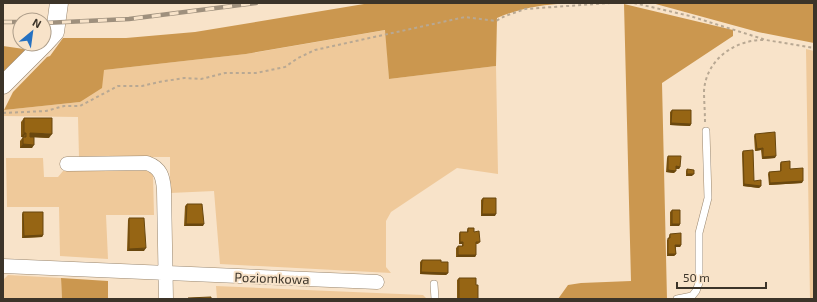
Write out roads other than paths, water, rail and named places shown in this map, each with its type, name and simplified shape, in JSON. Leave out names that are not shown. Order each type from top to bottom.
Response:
[{"type":"street","points":[[52,35],[55,32],[58,3]]},
{"type":"street","points":[[3,85],[36,52]]},
{"type":"street","points":[[67,164],[147,163],[158,168],[163,178],[164,190],[166,299]]},
{"type":"street","name":"Poziomkowa","points":[[3,266],[377,282]]},
{"type":"lane","points":[[677,299],[692,296],[696,292],[699,283],[699,233],[708,198],[706,131]]},
{"type":"lane","points":[[434,284],[435,299]]},
{"type":"railway","points":[[52,23],[129,19],[256,3]]},
{"type":"railway","points":[[3,22],[12,22]]}]
